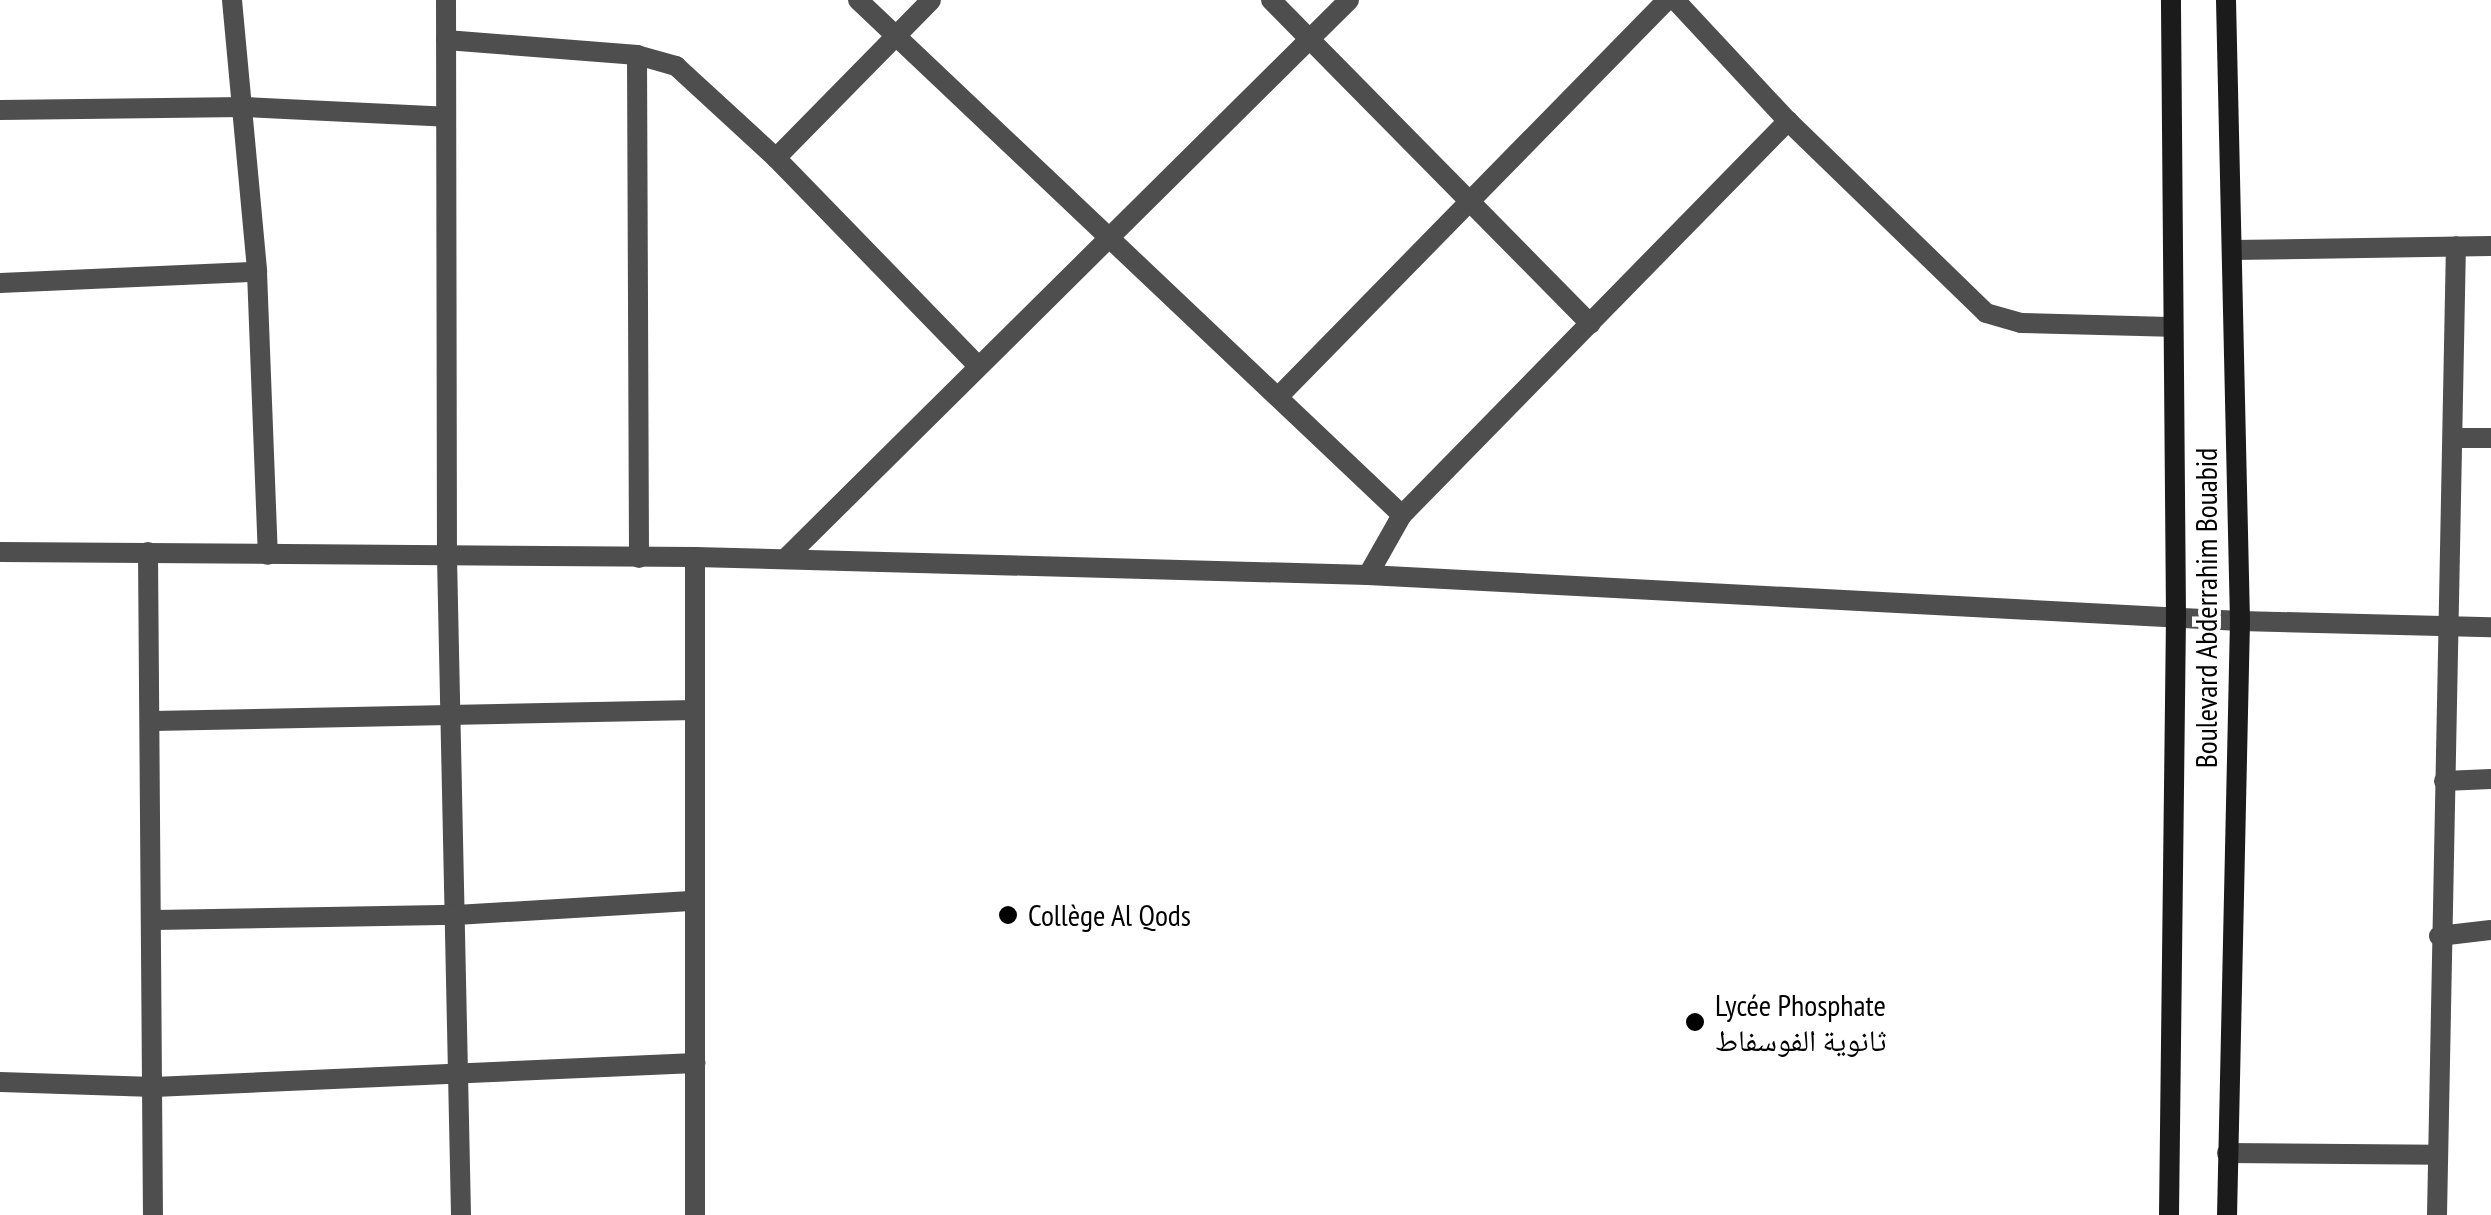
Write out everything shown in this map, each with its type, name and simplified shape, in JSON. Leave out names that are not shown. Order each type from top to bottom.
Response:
[{"type":"main road","name":"Boulevard Abderrahim Bouabid","points":[[2170,1215],[2176,616],[2169,327],[2171,0]]},
{"type":"main road","name":"Boulevard Abderrahim Bouabid","points":[[2226,0],[2240,621],[2227,1215]]},
{"type":"street","points":[[232,0],[245,107],[257,272],[268,556]]},
{"type":"street","points":[[446,0],[447,557],[461,1215]]},
{"type":"street","points":[[858,0],[1106,240],[1280,395],[1402,515]]},
{"type":"street","points":[[776,158],[931,0]]},
{"type":"street","points":[[1270,0],[1590,324]]},
{"type":"street","points":[[784,559],[1349,0]]},
{"type":"street","points":[[1280,395],[1667,0]]},
{"type":"street","points":[[1675,0],[1788,121],[1986,313],[2021,323],[2169,327]]},
{"type":"street","points":[[446,40],[636,56],[676,66],[776,158],[978,366]]},
{"type":"street","points":[[636,56],[639,558]]},
{"type":"street","points":[[0,110],[245,107],[446,117]]},
{"type":"street","points":[[1368,575],[1402,515],[1788,121]]},
{"type":"street","points":[[2437,1215],[2439,936],[2447,628],[2457,438],[2456,246]]},
{"type":"street","points":[[2233,250],[2491,246]]},
{"type":"street","points":[[0,283],[257,272]]},
{"type":"street","points":[[2457,438],[2491,438]]},
{"type":"street","points":[[0,552],[696,557],[1368,575],[2240,621],[2491,628]]},
{"type":"street","points":[[148,552],[155,920],[154,1215]]},
{"type":"street","points":[[696,557],[696,1215]]},
{"type":"street","points":[[153,721],[695,710]]},
{"type":"street","points":[[2444,781],[2491,779]]},
{"type":"street","points":[[155,920],[456,915],[695,901]]},
{"type":"street","points":[[2439,936],[2491,930]]},
{"type":"street","points":[[0,1082],[154,1087],[695,1063]]},
{"type":"street","points":[[2227,1153],[2436,1155]]},
{"type":"place","name":"Collège Al Qods","points":[[1008,915]]},
{"type":"place","name":"Lycée Phosphate ثانوية الفوسفاط","points":[[1695,1022]]}]
